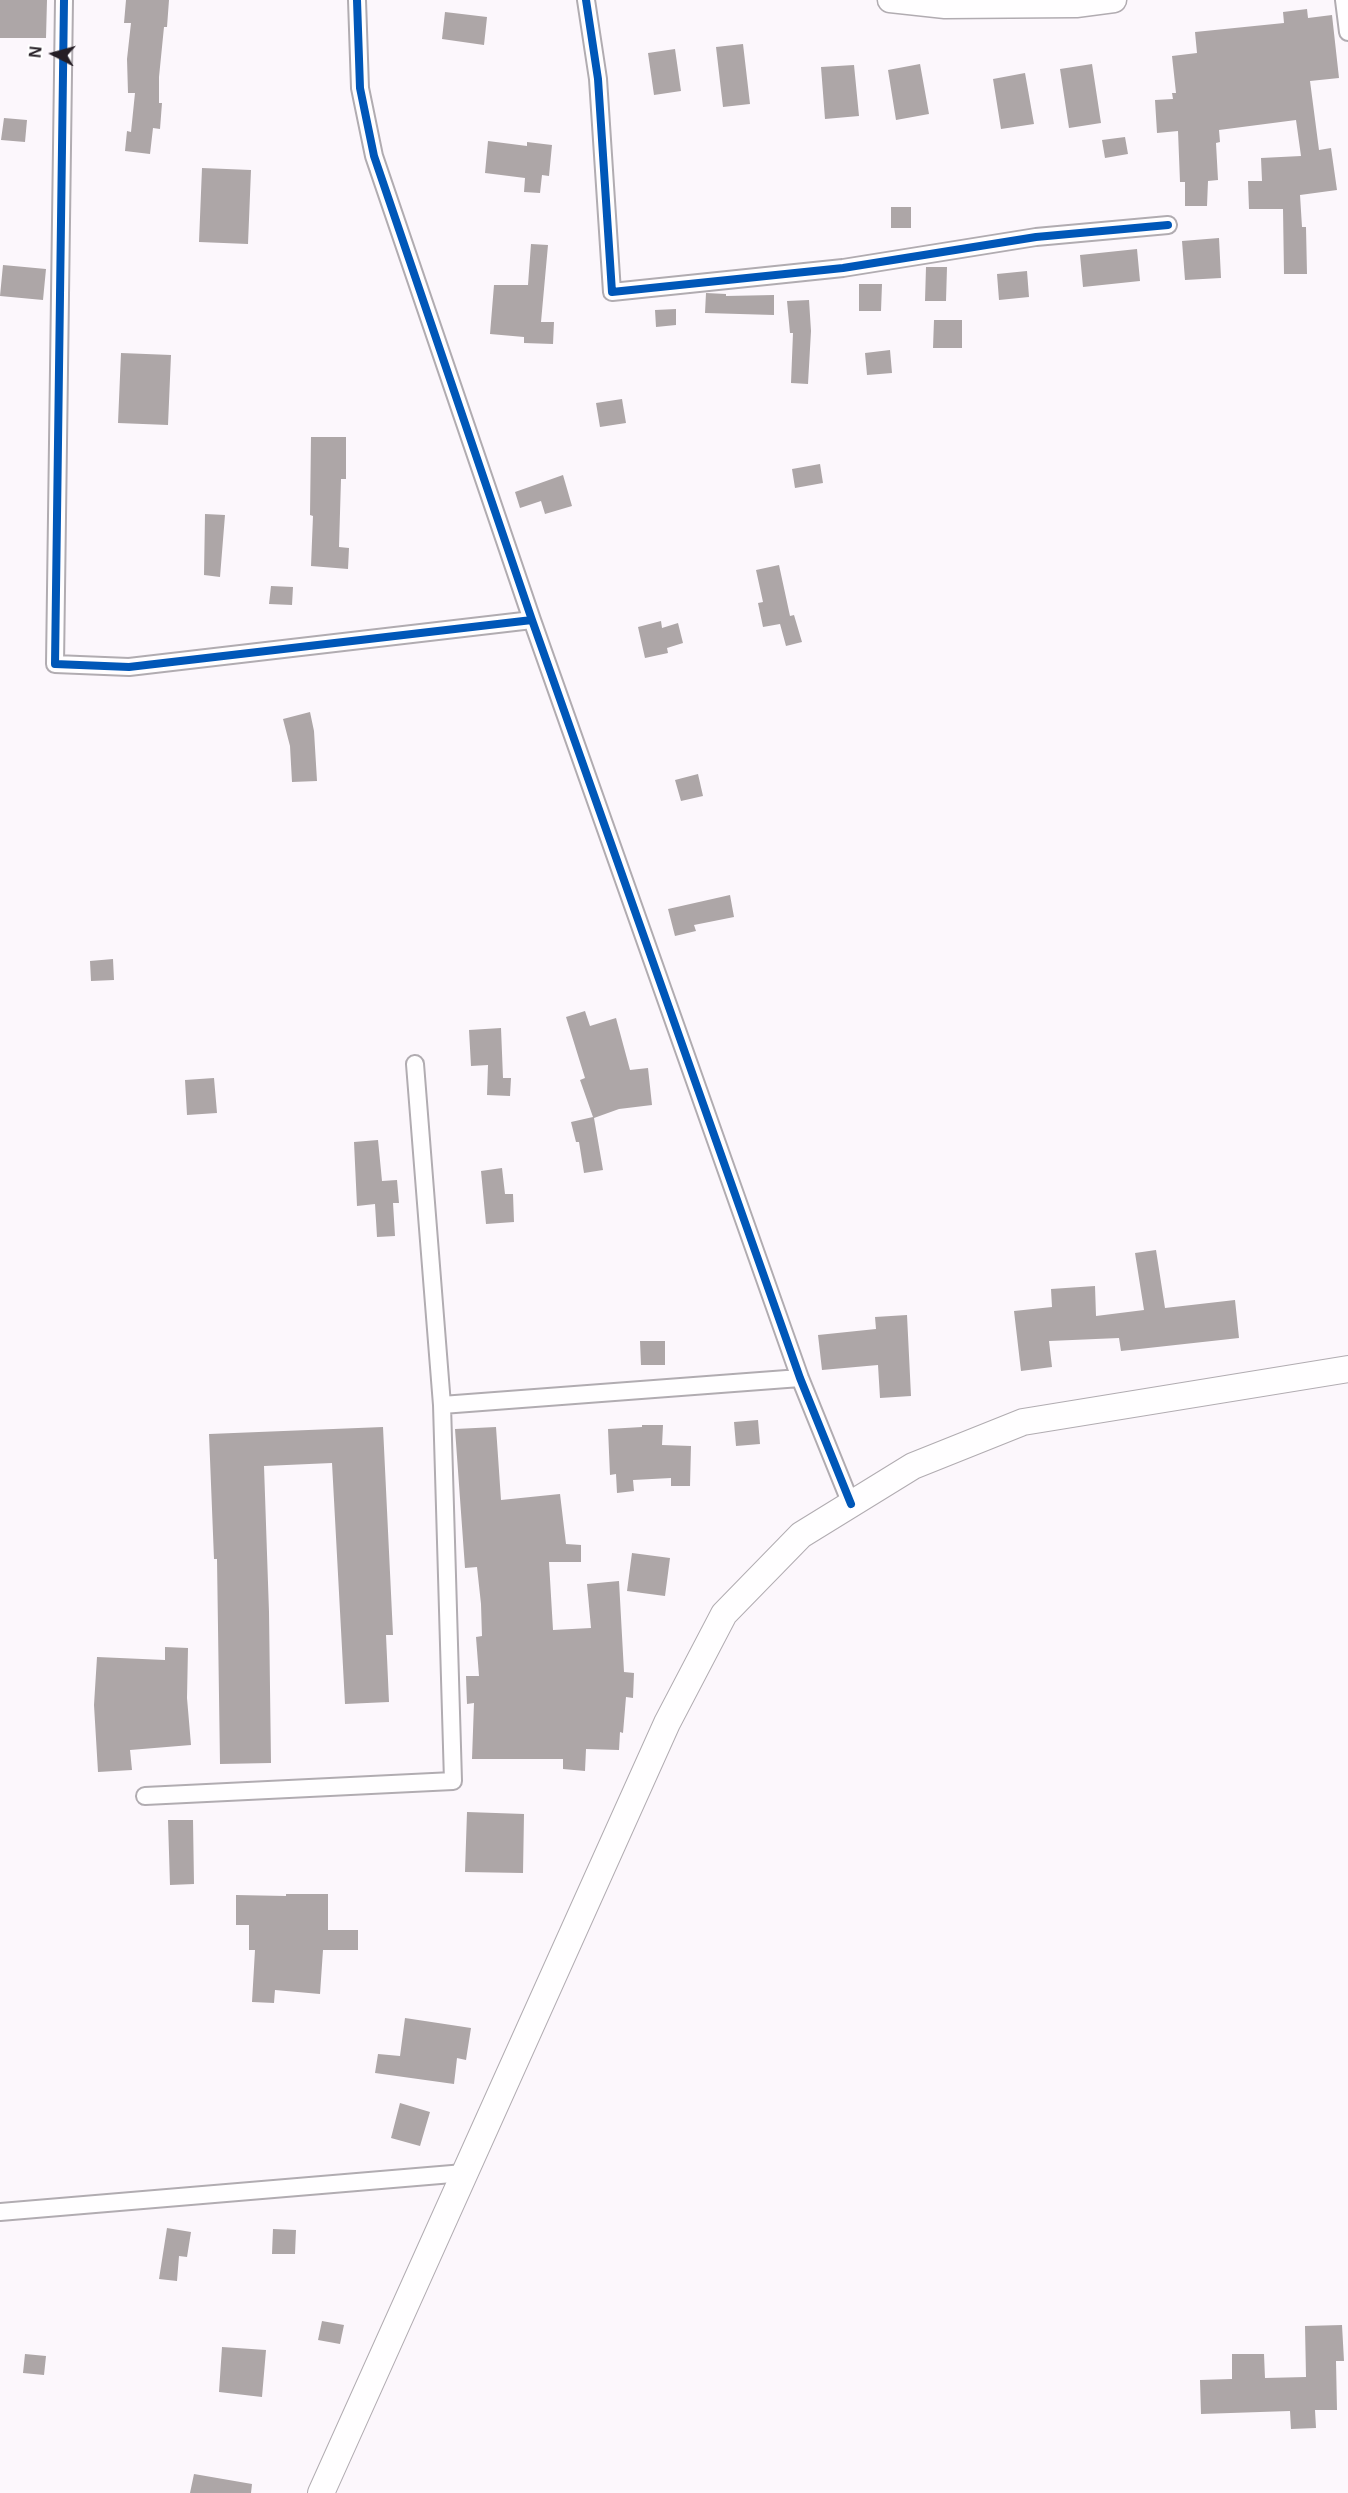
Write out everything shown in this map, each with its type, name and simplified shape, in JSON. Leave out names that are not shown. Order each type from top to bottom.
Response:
[{"type":"main road","points":[[321,2493],[667,1723],[724,1614],[801,1535],[913,1466],[1023,1422],[1348,1369]]},
{"type":"street","points":[[64,0],[55,664],[129,667],[532,620]]},
{"type":"street","points":[[357,0],[360,88],[374,156],[532,620],[800,1378],[851,1504]]},
{"type":"street","points":[[586,0],[598,79],[612,292],[843,268],[1036,237],[1168,225]]},
{"type":"street","points":[[890,0],[945,6],[1076,5],[1114,0]]},
{"type":"street","points":[[1344,0],[1348,32]]},
{"type":"street","points":[[145,1796],[453,1780],[442,1405],[415,1064]]},
{"type":"street","points":[[442,1405],[800,1378]]},
{"type":"street","points":[[0,2212],[464,2172]]},
{"type":"building","points":[[0,0],[47,0],[46,38],[0,38]]},
{"type":"building","points":[[126,0],[169,0],[159,77],[159,103],[162,103],[160,129],[153,128],[150,154],[125,151],[127,131],[131,132],[135,93],[128,93],[127,59],[131,23],[124,23]]},
{"type":"building","points":[[1307,9],[1308,18],[1332,15],[1339,78],[1310,81],[1319,150],[1331,148],[1337,190],[1300,195],[1302,227],[1306,227],[1307,274],[1284,274],[1283,209],[1249,209],[1248,181],[1262,181],[1261,158],[1301,156],[1296,120],[1219,130],[1220,142],[1216,143],[1218,180],[1208,181],[1207,206],[1185,206],[1185,182],[1180,182],[1178,131],[1157,133],[1155,100],[1173,99],[1172,93],[1176,93],[1172,56],[1197,53],[1195,32],[1284,23],[1283,12]]},
{"type":"building","points":[[445,12],[487,17],[484,45],[442,39]]},
{"type":"building","points":[[743,44],[750,104],[723,107],[716,47]]},
{"type":"building","points":[[675,49],[681,91],[654,95],[648,53]]},
{"type":"building","points":[[920,64],[929,114],[896,120],[888,70]]},
{"type":"building","points":[[1092,64],[1101,123],[1069,128],[1060,69]]},
{"type":"building","points":[[854,65],[859,116],[825,119],[821,67]]},
{"type":"building","points":[[1025,73],[1034,124],[1001,129],[993,79]]},
{"type":"building","points":[[4,118],[27,120],[25,142],[1,140]]},
{"type":"building","points":[[1125,137],[1128,154],[1105,158],[1102,140]]},
{"type":"building","points":[[488,141],[527,146],[527,142],[552,145],[549,176],[542,175],[540,193],[524,192],[525,178],[485,173]]},
{"type":"building","points":[[202,168],[251,170],[248,244],[199,242]]},
{"type":"building","points":[[891,207],[911,207],[911,228],[891,228]]},
{"type":"building","points":[[1219,238],[1221,278],[1185,280],[1182,241]]},
{"type":"building","points":[[531,244],[548,245],[541,322],[554,322],[553,344],[524,343],[524,337],[490,334],[494,285],[528,285]]},
{"type":"building","points":[[1137,249],[1140,281],[1083,287],[1080,255]]},
{"type":"building","points":[[3,265],[46,269],[43,300],[0,296]]},
{"type":"building","points":[[926,267],[947,267],[946,301],[925,301]]},
{"type":"building","points":[[1027,271],[1029,297],[999,300],[997,274]]},
{"type":"building","points":[[859,284],[882,284],[881,311],[859,311]]},
{"type":"building","points":[[706,293],[726,294],[726,296],[774,295],[774,315],[705,313]]},
{"type":"building","points":[[809,300],[811,331],[808,384],[791,383],[793,333],[790,333],[787,301]]},
{"type":"building","points":[[676,309],[676,325],[656,327],[655,310]]},
{"type":"building","points":[[934,320],[962,320],[962,348],[933,348]]},
{"type":"building","points":[[890,350],[892,373],[867,375],[865,353]]},
{"type":"building","points":[[121,353],[171,355],[168,425],[118,423]]},
{"type":"building","points":[[622,399],[626,423],[600,427],[596,403]]},
{"type":"building","points":[[311,437],[346,437],[346,479],[341,479],[339,547],[349,548],[348,569],[311,566],[313,516],[310,515]]},
{"type":"building","points":[[820,464],[823,483],[795,488],[792,469]]},
{"type":"building","points":[[563,475],[572,506],[545,514],[541,501],[520,508],[515,492]]},
{"type":"building","points":[[205,514],[225,515],[220,577],[204,575]]},
{"type":"building","points":[[779,565],[790,616],[794,615],[802,642],[786,646],[780,624],[763,627],[758,603],[763,602],[756,570]]},
{"type":"building","points":[[271,586],[293,587],[292,605],[269,604]]},
{"type":"building","points":[[661,621],[662,628],[678,623],[683,643],[667,648],[668,653],[645,658],[638,627]]},
{"type":"building","points":[[310,712],[314,731],[317,781],[292,782],[290,746],[283,719]]},
{"type":"building","points":[[698,774],[703,796],[681,801],[675,780]]},
{"type":"building","points":[[730,895],[734,917],[694,925],[696,931],[675,936],[668,909]]},
{"type":"building","points":[[113,959],[114,980],[91,981],[90,961]]},
{"type":"building","points":[[585,1011],[590,1026],[616,1018],[630,1070],[648,1068],[652,1105],[619,1109],[594,1118],[603,1170],[584,1173],[579,1142],[576,1142],[571,1122],[593,1117],[580,1080],[585,1078],[566,1017]]},
{"type":"building","points":[[501,1028],[503,1078],[511,1078],[510,1096],[487,1095],[488,1065],[471,1066],[469,1030]]},
{"type":"building","points":[[214,1078],[217,1113],[187,1115],[185,1080]]},
{"type":"building","points":[[378,1140],[382,1181],[397,1180],[399,1203],[393,1203],[395,1236],[377,1237],[375,1204],[357,1206],[354,1142]]},
{"type":"building","points":[[502,1168],[505,1194],[513,1194],[514,1222],[486,1224],[481,1171]]},
{"type":"building","points":[[1156,1250],[1165,1308],[1235,1300],[1239,1338],[1121,1351],[1119,1338],[1049,1341],[1052,1367],[1021,1371],[1014,1311],[1052,1307],[1051,1289],[1095,1286],[1096,1316],[1144,1310],[1135,1253]]},
{"type":"building","points":[[907,1315],[911,1396],[880,1398],[878,1365],[822,1370],[818,1335],[876,1329],[875,1317]]},
{"type":"building","points":[[640,1341],[665,1341],[665,1365],[641,1365]]},
{"type":"building","points":[[758,1420],[760,1444],[736,1446],[734,1422]]},
{"type":"building","points":[[642,1425],[663,1425],[662,1445],[691,1446],[690,1486],[671,1486],[671,1478],[633,1480],[634,1491],[617,1493],[616,1474],[610,1475],[608,1429],[642,1427]]},
{"type":"building","points":[[383,1427],[393,1635],[386,1635],[389,1702],[345,1704],[332,1463],[264,1466],[271,1763],[220,1764],[217,1559],[214,1559],[209,1434]]},
{"type":"building","points":[[496,1427],[501,1500],[560,1494],[566,1544],[581,1545],[581,1562],[549,1562],[553,1630],[591,1628],[587,1584],[619,1581],[624,1672],[634,1673],[633,1698],[626,1697],[619,1750],[586,1749],[585,1771],[563,1769],[563,1759],[472,1759],[474,1703],[467,1704],[466,1676],[479,1676],[476,1637],[482,1636],[481,1604],[477,1567],[465,1568],[455,1429]]},
{"type":"building","points":[[632,1553],[670,1558],[665,1596],[627,1591]]},
{"type":"building","points":[[165,1647],[188,1648],[187,1698],[191,1745],[130,1750],[132,1770],[98,1772],[94,1705],[97,1657],[165,1660]]},
{"type":"building","points":[[467,1812],[524,1814],[523,1873],[465,1872]]},
{"type":"building","points":[[168,1820],[193,1820],[194,1884],[170,1885]]},
{"type":"building","points":[[286,1894],[328,1894],[328,1930],[358,1930],[358,1950],[323,1950],[320,1994],[275,1990],[274,2003],[252,2002],[255,1950],[249,1950],[249,1925],[236,1925],[236,1895],[286,1896]]},
{"type":"building","points":[[405,2018],[471,2028],[466,2060],[457,2058],[454,2084],[375,2073],[378,2054],[400,2056]]},
{"type":"building","points":[[400,2103],[430,2112],[420,2146],[391,2138]]},
{"type":"building","points":[[167,2228],[191,2232],[187,2257],[179,2256],[177,2281],[159,2279]]},
{"type":"building","points":[[273,2229],[296,2230],[295,2254],[272,2254]]},
{"type":"building","points":[[322,2321],[344,2325],[340,2344],[318,2340]]},
{"type":"building","points":[[1342,2325],[1344,2361],[1336,2361],[1337,2410],[1315,2410],[1316,2428],[1291,2429],[1290,2411],[1201,2414],[1200,2380],[1232,2379],[1232,2354],[1264,2354],[1265,2378],[1306,2377],[1305,2326]]},
{"type":"building","points":[[222,2347],[266,2350],[262,2397],[219,2392]]},
{"type":"building","points":[[25,2354],[46,2356],[44,2375],[23,2373]]},
{"type":"building","points":[[194,2474],[252,2484],[251,2493],[190,2493]]},
{"type":"cycle path","points":[[64,0],[55,664],[129,667],[532,620]]},
{"type":"cycle path","points":[[357,0],[360,88],[374,156],[532,620],[800,1378],[851,1504]]},
{"type":"cycle path","points":[[586,0],[598,79],[612,292],[843,268],[1036,237],[1168,225]]}]
